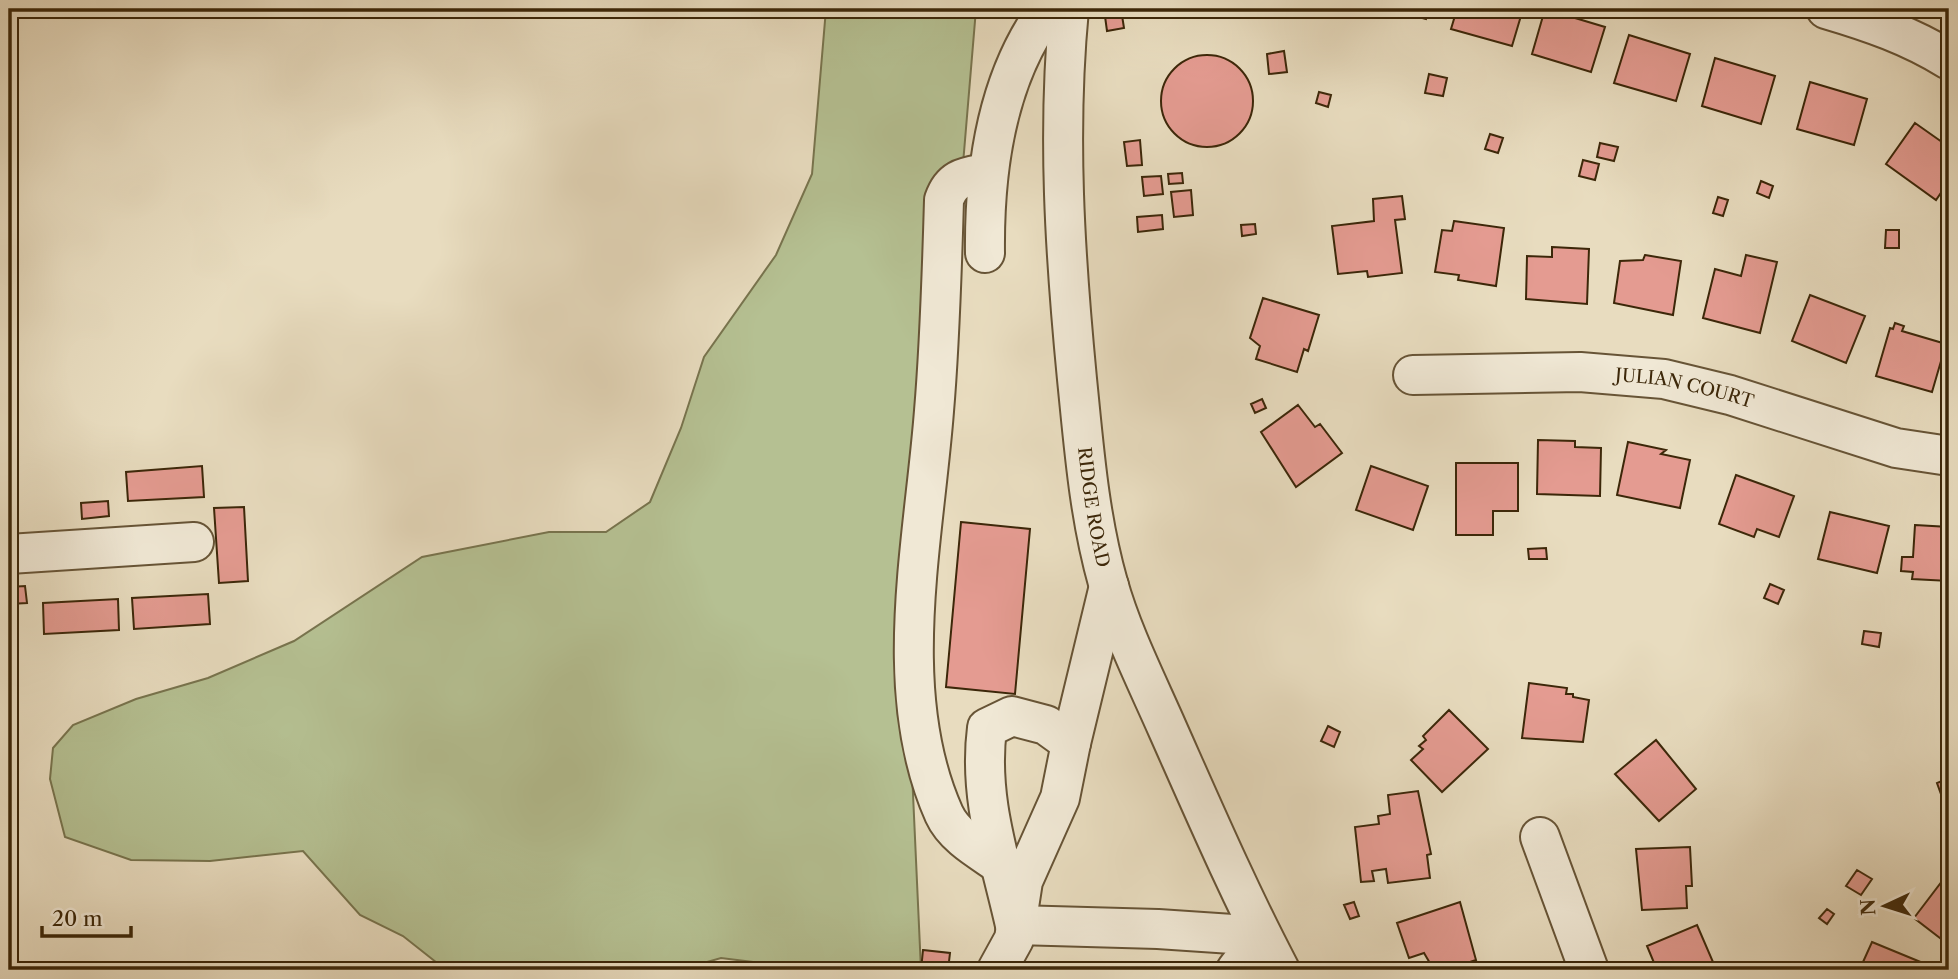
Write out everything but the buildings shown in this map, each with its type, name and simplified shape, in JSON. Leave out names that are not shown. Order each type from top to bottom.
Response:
[{"type":"street","points":[[985,253],[987,173],[997,127],[1020,51],[1048,9]]},
{"type":"street","name":"RIDGE ROAD","points":[[1069,9],[1061,148],[1068,292],[1083,449],[1095,535],[1127,636],[1262,936],[1280,970]]},
{"type":"street","points":[[1826,9],[1903,35],[1949,60]]},
{"type":"street","points":[[987,173],[960,178],[950,184],[944,200],[934,410],[913,664],[925,758],[945,817],[968,843],[998,863]]},
{"type":"street","name":"JULIAN COURT","points":[[1413,376],[1580,372],[1664,379],[1730,395],[1896,448],[1949,456]]},
{"type":"street","points":[[9,554],[194,542]]},
{"type":"street","points":[[997,970],[1014,939],[1023,881],[1060,798],[1109,586]]},
{"type":"street","points":[[925,758],[1012,716],[1031,718],[1071,743]]},
{"type":"street","points":[[986,728],[983,772],[998,863],[1015,925]]},
{"type":"street","points":[[1540,837],[1589,970]]},
{"type":"street","points":[[1015,925],[1158,929],[1262,936]]},
{"type":"street","points":[[1236,970],[1262,936]]},
{"type":"green space","points":[[826,9],[976,9],[912,772],[921,970],[770,970],[753,962],[721,958],[679,970],[446,970],[403,936],[360,915],[303,851],[210,861],[131,860],[65,837],[50,779],[53,748],[73,725],[136,699],[208,678],[294,641],[422,557],[549,532],[606,532],[650,502],[681,428],[704,357],[776,255],[812,174]]}]
